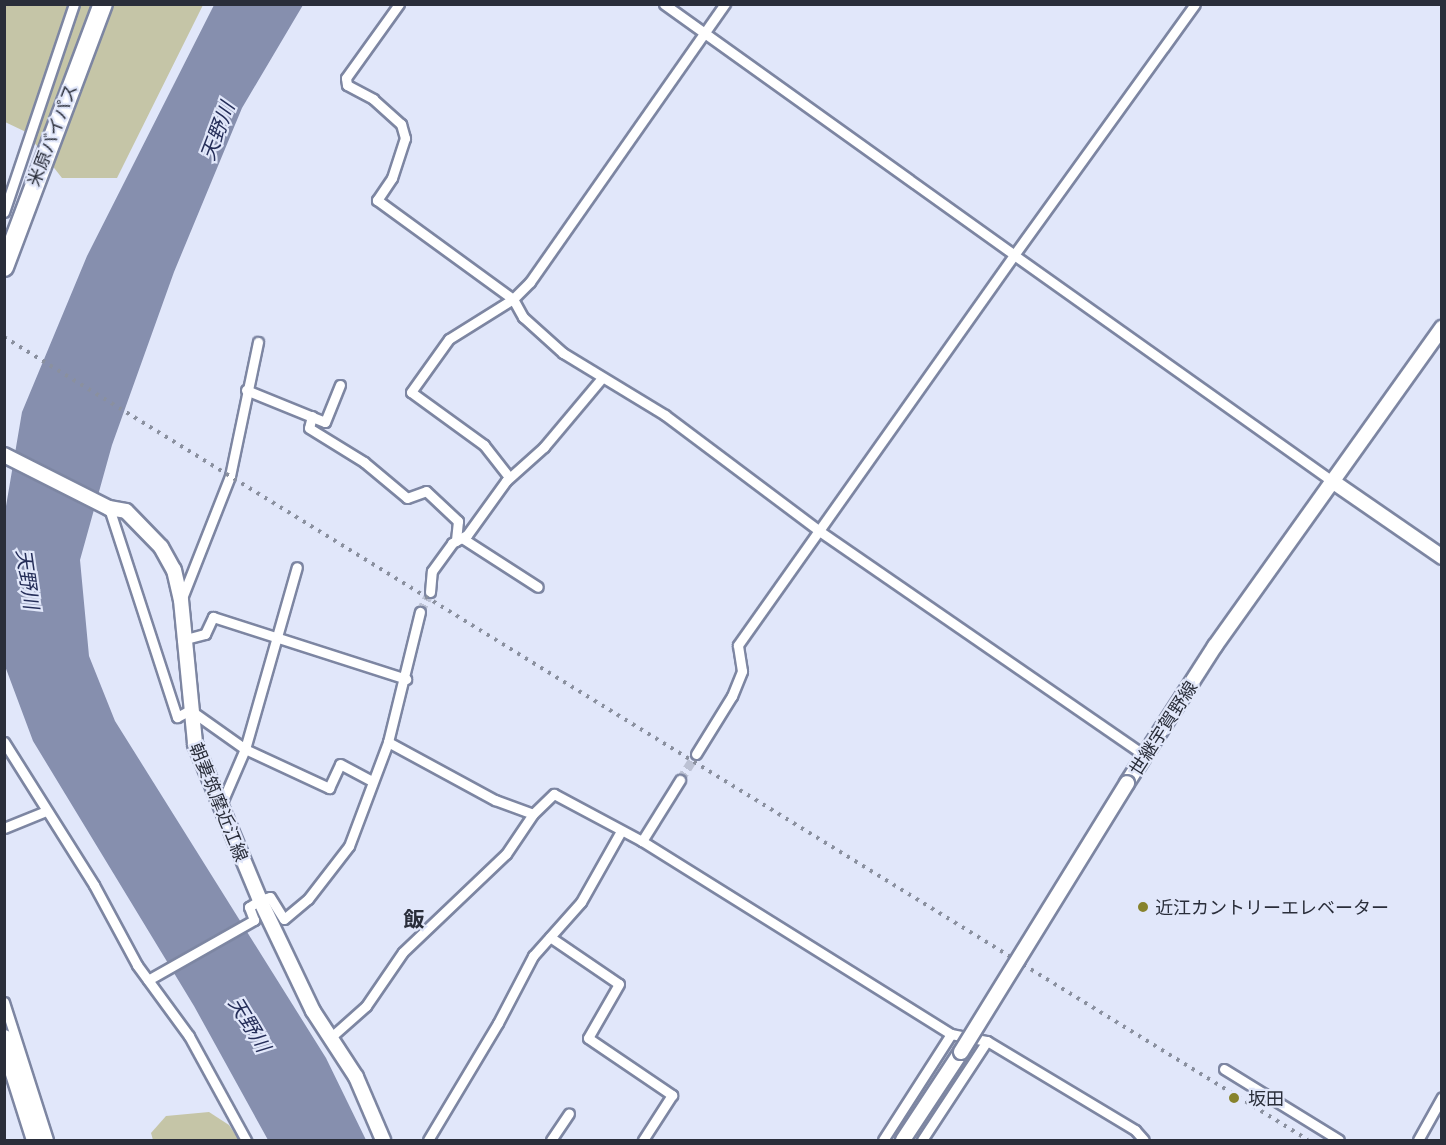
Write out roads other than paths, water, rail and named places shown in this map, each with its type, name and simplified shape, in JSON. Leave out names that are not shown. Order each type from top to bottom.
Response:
[{"type":"highway","name":"米原バイパス","points":[[4,267],[103,4]]},
{"type":"highway","points":[[4,1039],[36,1140]]},
{"type":"main road","name":"世継宇賀野線","points":[[903,1140],[961,1052],[1127,783],[1215,646],[1442,328]]},
{"type":"main road","name":"朝妻筑摩近江線","points":[[4,455],[104,505],[126,511],[161,548],[174,570],[181,600],[182,640],[195,744],[260,900],[313,1011],[356,1077],[383,1140]]},
{"type":"main road","points":[[1332,481],[1442,557]]},
{"type":"street","points":[[4,212],[74,4]]},
{"type":"street","points":[[399,4],[346,78],[347,85],[373,99],[401,124],[403,131],[401,159],[377,200],[513,299],[523,317],[555,346],[602,378],[665,415],[819,530],[1145,756]]},
{"type":"street","points":[[664,4],[1332,481]]},
{"type":"street","points":[[509,477],[484,445],[411,392],[449,339],[513,299],[530,282],[725,4]]},
{"type":"street","points":[[696,754],[732,696],[742,671],[738,645],[1195,4]]},
{"type":"street","points":[[181,600],[230,476],[246,390],[258,342]]},
{"type":"street","points":[[430,592],[432,571],[509,477],[544,447],[602,378]]},
{"type":"street","points":[[246,390],[325,422],[340,385]]},
{"type":"street","points":[[312,416],[309,428],[364,462],[407,498],[426,491],[458,521],[459,539]]},
{"type":"street","points":[[104,505],[177,717],[190,710],[245,748],[329,788],[340,764],[370,780]]},
{"type":"street","points":[[459,539],[538,587]]},
{"type":"street","points":[[220,807],[245,748],[279,640],[297,567]]},
{"type":"street","points":[[148,980],[254,920],[249,907],[260,900],[270,897],[284,919],[308,899],[349,846],[362,818],[370,780],[388,742],[406,680],[420,612]]},
{"type":"street","points":[[182,640],[205,634],[213,617],[406,680]]},
{"type":"street","points":[[4,742],[84,869],[148,980],[189,1036],[246,1140]]},
{"type":"street","points":[[388,742],[495,800],[533,814]]},
{"type":"street","points":[[642,840],[680,780]]},
{"type":"street","points":[[330,1038],[366,1006],[403,951],[506,854],[533,814],[554,794],[642,840],[951,1034],[987,1041],[1135,1130],[1144,1140]]},
{"type":"street","points":[[4,828],[46,812]]},
{"type":"street","points":[[428,1140],[498,1023],[533,956],[581,902],[621,831]]},
{"type":"street","points":[[550,937],[619,984],[588,1038],[672,1095],[643,1140]]},
{"type":"street","points":[[4,1002],[48,1140]]},
{"type":"street","points":[[883,1140],[951,1034]]},
{"type":"street","points":[[922,1140],[987,1041]]},
{"type":"street","points":[[1224,1069],[1339,1140]]},
{"type":"street","points":[[1418,1140],[1442,1097]]},
{"type":"street","points":[[551,1140],[569,1113]]},
{"type":"water","name":"天野川","points":[[214,5],[303,5],[242,108],[174,272],[112,445],[80,560],[89,656],[115,721],[326,1058],[366,1140],[268,1140],[194,1006],[33,741],[5,666],[5,512],[22,412],[87,256]]},
{"type":"tunnel","points":[[420,612],[430,592]]},
{"type":"tunnel","points":[[680,780],[696,754]]},
{"type":"railway","points":[[4,337],[1308,1140]]},
{"type":"place","name":"近江カントリーエレベーター","points":[[1143,907]]},
{"type":"place","name":"坂田","points":[[1234,1098]]},
{"type":"district","name":"飯","points":[[414,919]]}]
